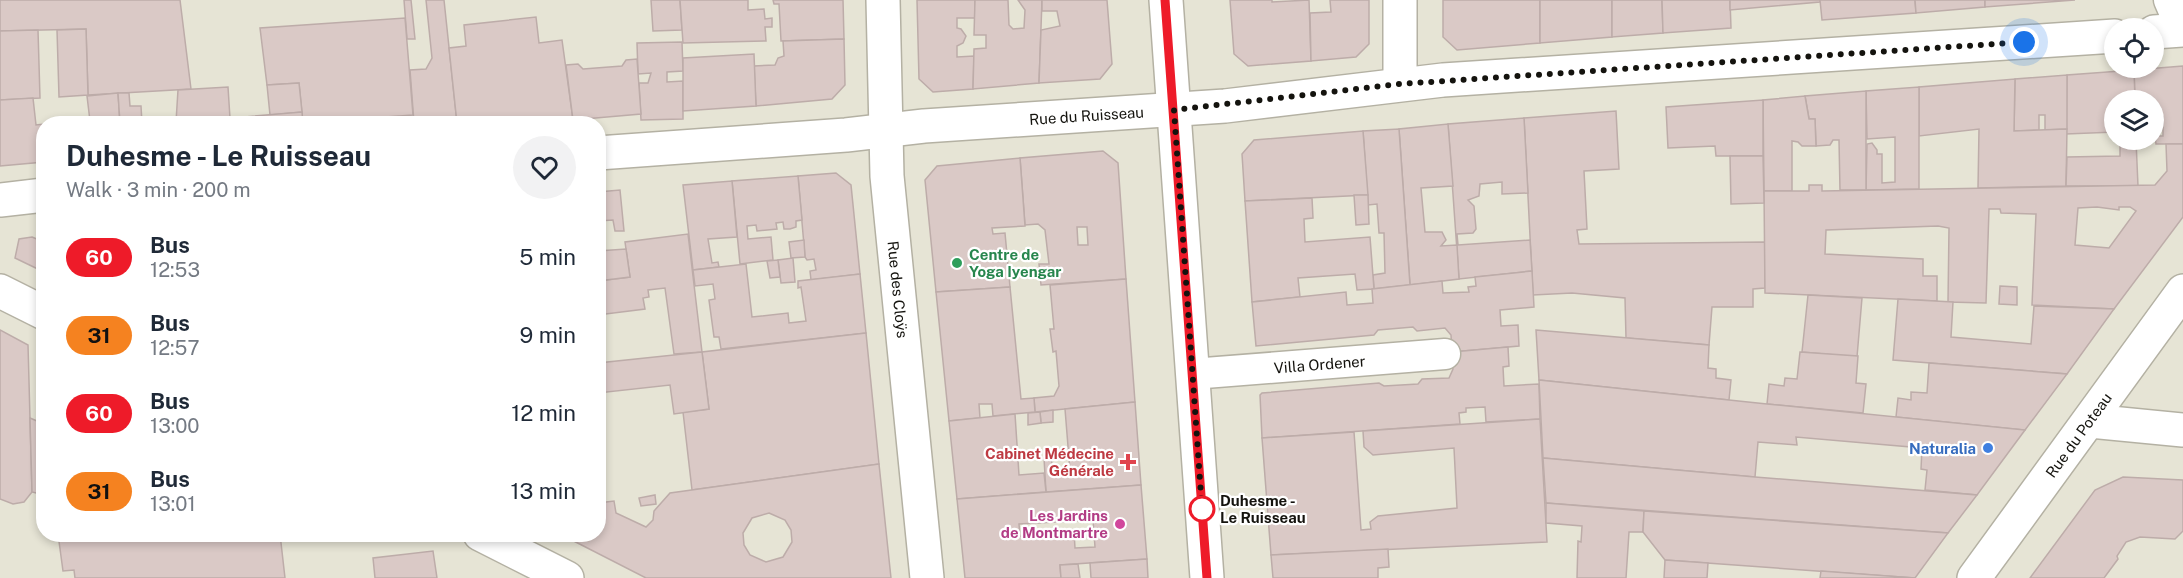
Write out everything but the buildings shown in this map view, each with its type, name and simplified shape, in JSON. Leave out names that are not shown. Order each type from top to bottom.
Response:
[{"type":"street","name":"Rue des Cloÿs","points":[[883,0],[887,176],[927,578]]},
{"type":"street","points":[[1166,0],[1207,578]]},
{"type":"street","points":[[1400,0],[1400,84]]},
{"type":"street","points":[[2169,0],[2173,31]]},
{"type":"street","name":"Rue du Ruisseau","points":[[606,152],[886,131],[924,126],[1174,110],[1400,84],[2104,37]]},
{"type":"street","points":[[2,203],[36,197]]},
{"type":"street","points":[[0,291],[36,309]]},
{"type":"street","name":"Rue du Poteau","points":[[1974,578],[2183,291]]},
{"type":"street","name":"Villa Ordener","points":[[1192,374],[1444,354]]},
{"type":"street","points":[[2090,421],[2183,429]]},
{"type":"street","points":[[496,542],[567,578]]},
{"type":"bus line","name":"60","points":[[1165,0],[1207,578]]},
{"type":"place","name":"Centre de Yoga Iyengar","points":[[957,263]]},
{"type":"place","name":"Naturalia","points":[[1988,448]]},
{"type":"place","name":"Cabinet Médecine Générale","points":[[1128,462]]},
{"type":"place","name":"Duhesme - Le Ruisseau","points":[[1202,509]]},
{"type":"place","name":"Les Jardins de Montmartre","points":[[1120,524]]},
{"type":"route","points":[[1202,509],[1174,110],[1443,80],[2024,42]]}]
